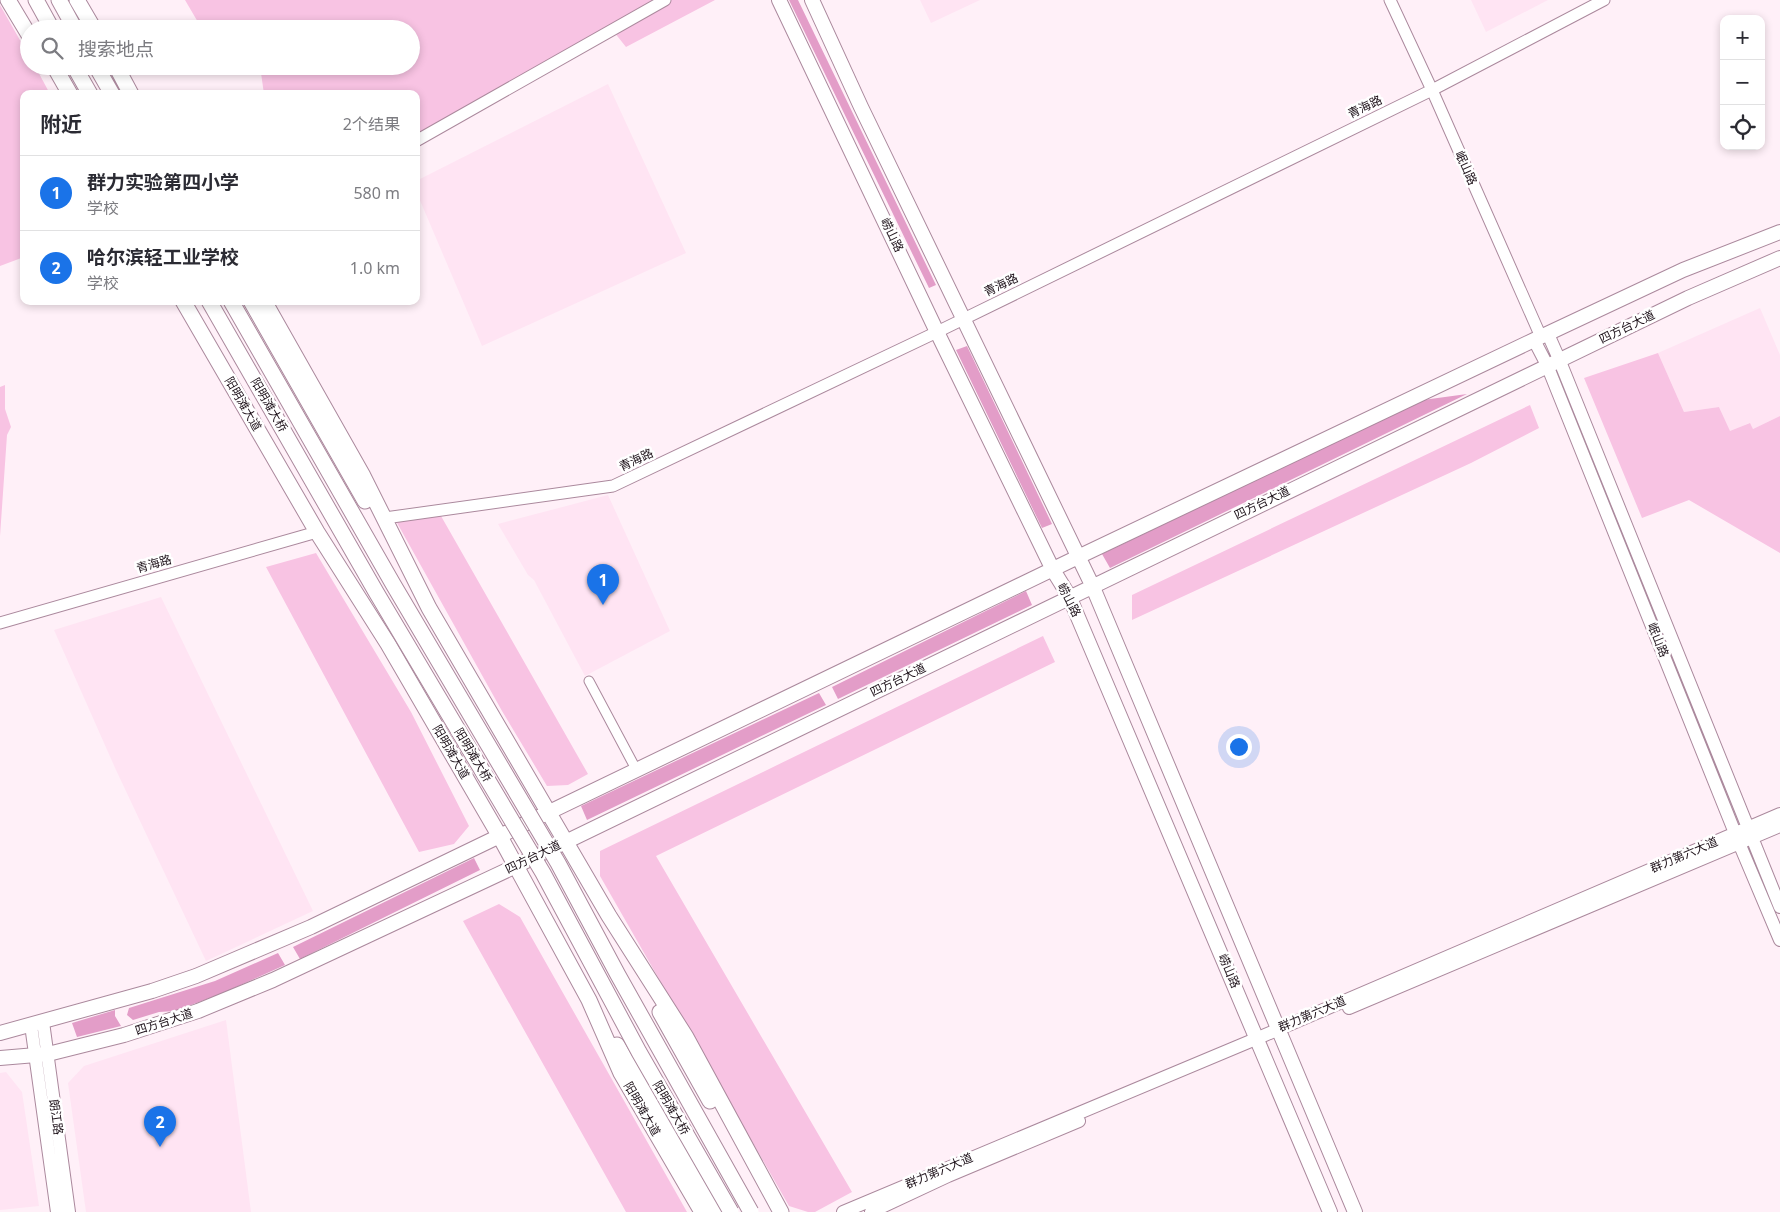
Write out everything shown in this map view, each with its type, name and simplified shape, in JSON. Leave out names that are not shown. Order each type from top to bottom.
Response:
[{"type":"highway","points":[[8,0],[20,20]]},
{"type":"highway","points":[[16,0],[28,20]]},
{"type":"highway","points":[[36,0],[47,20]]},
{"type":"highway","points":[[58,0],[70,20]]},
{"type":"highway","points":[[77,0],[89,20]]},
{"type":"highway","points":[[88,0],[100,20]]},
{"type":"highway","points":[[52,75],[61,90]]},
{"type":"highway","points":[[59,75],[68,90]]},
{"type":"highway","points":[[79,75],[86,89]]},
{"type":"highway","points":[[102,75],[110,90]]},
{"type":"highway","points":[[103,75],[115,90]]},
{"type":"highway","points":[[121,75],[130,90]]},
{"type":"highway","points":[[131,75],[140,90]]},
{"type":"highway","name":"阳明滩大道","points":[[185,305],[317,532],[383,637],[500,836],[589,1000],[621,1074],[702,1212]]},
{"type":"highway","points":[[194,305],[322,522],[383,637]]},
{"type":"highway","name":"阳明滩大桥","points":[[211,305],[543,873],[639,1052],[731,1212]]},
{"type":"highway","name":"阳明滩大桥","points":[[233,305],[393,584],[558,863],[751,1212]]},
{"type":"highway","points":[[253,305],[320,422],[550,812],[609,916],[674,1040],[770,1212]]},
{"type":"highway","points":[[266,305],[364,476],[429,608]]},
{"type":"highway","points":[[609,916],[686,1037],[781,1212]]},
{"type":"highway","points":[[589,1000],[631,1068],[714,1212]]},
{"type":"main road","name":"崂山路","points":[[779,0],[937,332],[1053,570],[1069,596],[1330,1212]]},
{"type":"main road","name":"崂山路","points":[[812,0],[865,116],[1092,586],[1355,1212]]},
{"type":"main road","points":[[0,1033],[152,991],[196,976],[250,954],[637,771],[1078,557],[1541,337],[1683,270],[1780,232]]},
{"type":"main road","name":"四方台大道","points":[[0,1058],[42,1054],[124,1035],[206,1008],[312,962],[516,866],[1553,362],[1688,298],[1780,258]]},
{"type":"main road","name":"岷山路","points":[[1541,337],[1553,362],[1743,835],[1780,940]]},
{"type":"main road","name":"群力第六大道","points":[[843,1212],[1279,1033],[1743,835],[1780,814]]},
{"type":"main road","name":"群力第六大道","points":[[1743,835],[1780,826]]},
{"type":"main road","name":"岷山路","points":[[1743,835],[1780,907]]},
{"type":"main road","name":"朗江路","points":[[37,1024],[69,1212]]},
{"type":"main road","name":"群力第六大道","points":[[871,1212],[948,1176],[1259,1041]]},
{"type":"main road","name":"朗江路","points":[[42,1054],[57,1212]]},
{"type":"street","points":[[420,139],[665,0]]},
{"type":"street","name":"岷山路","points":[[1390,0],[1432,90],[1541,337]]},
{"type":"street","name":"青海路","points":[[385,518],[613,486],[964,319],[1432,90],[1604,0]]},
{"type":"street","name":"青海路","points":[[0,624],[317,532]]},
{"type":"street","points":[[589,680],[637,771]]},
{"type":"shaded area","points":[[185,0],[715,0],[626,47],[614,32],[420,133],[420,90],[263,90],[261,75],[420,75],[420,20],[197,20]]},
{"type":"shaded area","points":[[789,0],[798,0],[936,285],[929,288]]},
{"type":"shaded area","points":[[920,0],[980,0],[931,23]]},
{"type":"shaded area","points":[[1471,0],[1548,0],[1486,32]]},
{"type":"shaded area","points":[[0,5],[20,40],[20,75],[40,75],[48,90],[20,90],[20,258],[0,266]]},
{"type":"shaded area","points":[[608,84],[686,253],[482,346],[420,200],[420,179]]},
{"type":"shaded area","points":[[1760,308],[1780,355],[1780,416],[1753,429],[1749,423],[1730,432],[1719,407],[1684,412],[1658,353]]},
{"type":"shaded area","points":[[967,346],[1052,524],[1042,528],[956,350]]},
{"type":"shaded area","points":[[1658,353],[1684,412],[1719,407],[1730,431],[1750,423],[1753,429],[1780,416],[1780,553],[1689,500],[1642,518],[1584,378]]},
{"type":"shaded area","points":[[5,385],[5,409],[11,427],[7,435],[0,536],[0,387]]},
{"type":"shaded area","points":[[1467,394],[1110,568],[1102,554],[1423,400]]},
{"type":"shaded area","points":[[1530,405],[1539,428],[1471,463],[1132,620],[1132,595]]},
{"type":"shaded area","points":[[608,495],[670,631],[585,676],[534,580],[528,575],[498,524]]},
{"type":"shaded area","points":[[441,516],[588,774],[568,785],[547,786],[502,711],[396,521]]},
{"type":"shaded area","points":[[316,553],[411,712],[469,826],[454,844],[419,852],[266,567]]},
{"type":"shaded area","points":[[1026,591],[1032,605],[838,699],[832,687]]},
{"type":"shaded area","points":[[161,597],[313,911],[206,961],[116,770],[54,630]]},
{"type":"shaded area","points":[[1043,636],[1055,662],[656,856],[852,1192],[815,1212],[808,1212],[789,1206],[600,876],[600,851]]},
{"type":"shaded area","points":[[819,693],[826,705],[587,820],[581,806]]},
{"type":"shaded area","points":[[474,858],[480,870],[300,959],[293,947]]},
{"type":"shaded area","points":[[499,904],[520,917],[687,1212],[626,1212],[463,921]]},
{"type":"shaded area","points":[[278,953],[285,965],[223,993],[175,1011],[159,1012],[133,1020],[127,1015],[129,1008],[215,981]]},
{"type":"shaded area","points":[[115,1010],[115,1016],[121,1026],[77,1037],[72,1023]]},
{"type":"shaded area","points":[[226,1020],[251,1212],[86,1212],[68,1083],[84,1066]]},
{"type":"shaded area","points":[[6,1072],[22,1092],[39,1206],[0,1210],[0,1073]]},
{"type":"place","name":"群力实验第四小学","points":[[603,605]]},
{"type":"place","name":"哈尔滨轻工业学校","points":[[160,1147]]}]
